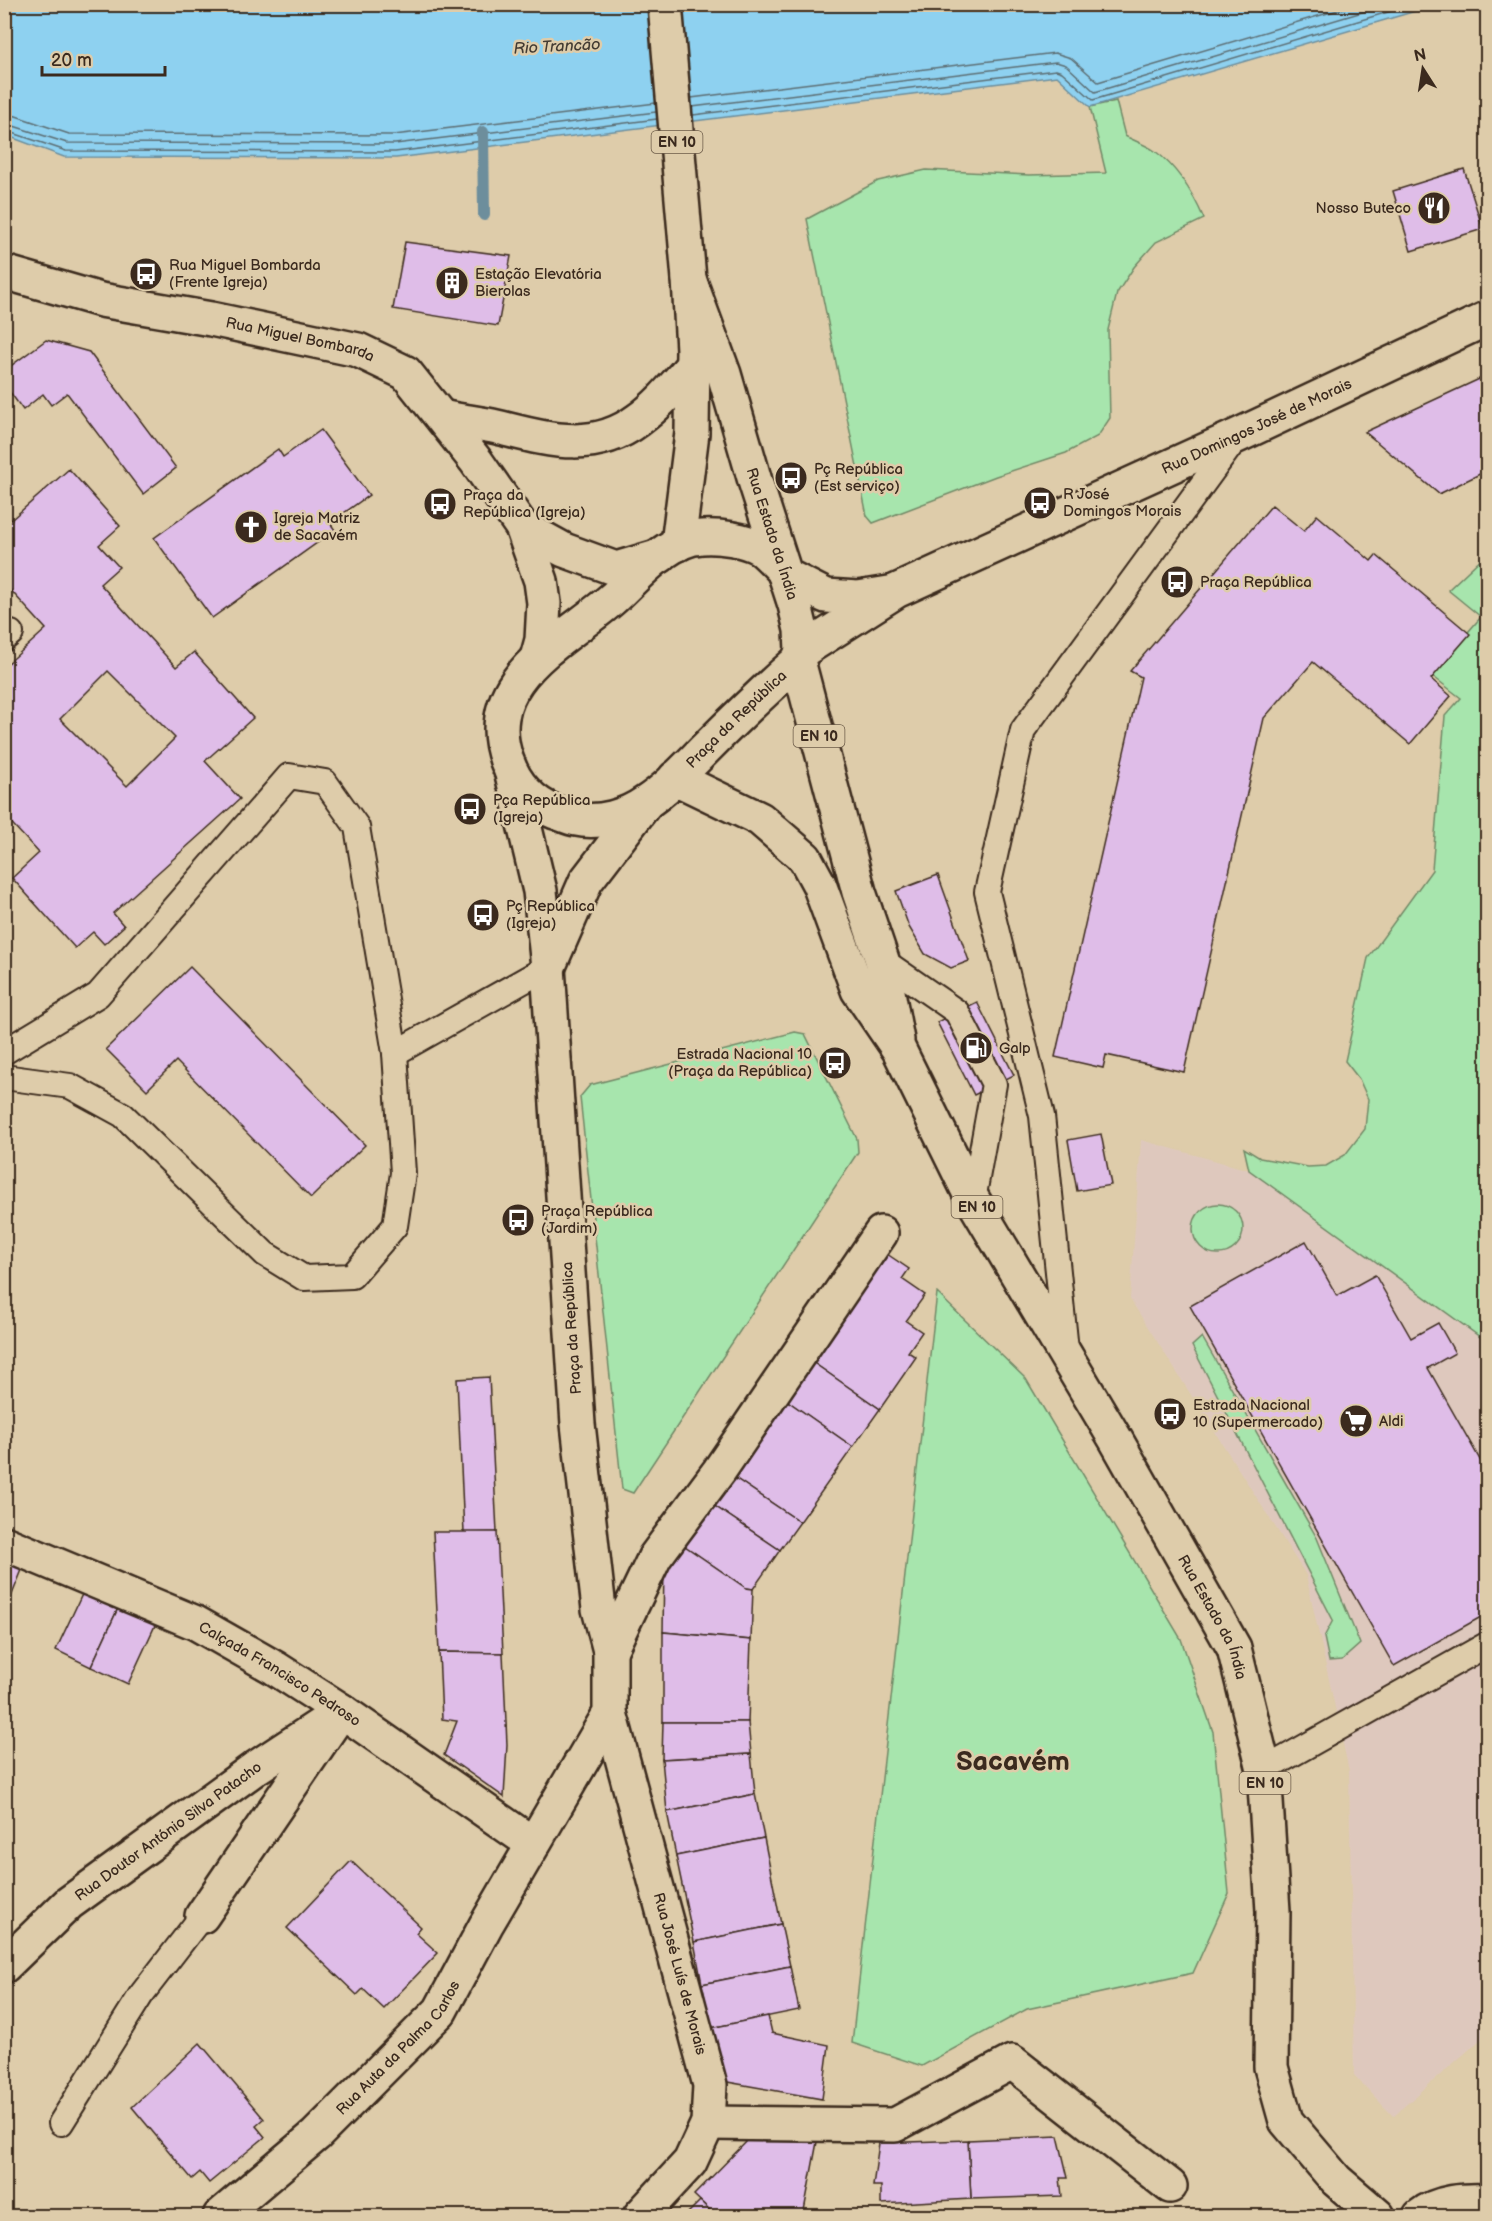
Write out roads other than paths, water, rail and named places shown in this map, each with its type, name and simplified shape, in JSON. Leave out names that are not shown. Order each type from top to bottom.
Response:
[{"type":"street","name":"EN 10","points":[[665,4],[689,279],[693,365],[692,433],[669,550]]},
{"type":"street","name":"Rua Miguel Bombarda","points":[[4,272],[101,300],[211,319],[358,350],[406,373],[442,417],[522,527],[541,581],[544,603],[542,640],[529,666]]},
{"type":"street","name":"Rua Estado da Índia","points":[[689,279],[724,374],[801,630],[800,656],[859,892],[882,960],[899,1050]]},
{"type":"street","name":"Rua Domingos José de Morais","points":[[800,656],[896,591],[1239,435],[1488,318]]},
{"type":"street","points":[[442,417],[544,440],[593,439],[618,432],[637,422],[657,405],[693,365]]},
{"type":"street","name":"Rua Miguel Bombarda","points":[[522,527],[564,550],[616,569],[669,550]]},
{"type":"street","points":[[529,666],[669,550],[701,537],[743,541],[760,549],[784,572]]},
{"type":"street","name":"Rua Domingos José de Morais","points":[[784,572],[826,596],[858,598],[896,591]]},
{"type":"street","name":"Praça da República","points":[[548,967],[586,881],[645,804],[675,778],[800,656]]},
{"type":"street","name":"Praça da República","points":[[529,666],[507,696],[501,724],[502,749],[512,774],[540,891],[548,967],[579,1424],[599,1609],[610,1651],[610,1713]]},
{"type":"street","name":"Praça da República","points":[[512,774],[526,793],[544,808],[577,820],[610,819],[645,804]]},
{"type":"street","name":"Praça da República","points":[[675,778],[760,819],[805,858]]},
{"type":"street","name":"Rua Estado da Índia","points":[[805,858],[819,884],[858,990],[899,1050],[973,1200],[1234,1648],[1264,1770],[1273,1911],[1271,2067],[1286,2121],[1336,2180],[1378,2217]]},
{"type":"street","name":"Praça da República","points":[[610,1651],[655,1557],[719,1471],[881,1233]]},
{"type":"street","name":"Calçada Francisco Pedroso","points":[[4,1543],[196,1623],[275,1668],[342,1711],[533,1844]]},
{"type":"street","points":[[202,1916],[342,1711]]},
{"type":"street","name":"Rua Doutor António Silva Patacho","points":[[4,1966],[69,1903],[254,1769],[342,1711]]},
{"type":"street","points":[[533,1844],[610,1713]]},
{"type":"street","name":"Rua José Luís de Morais","points":[[610,1713],[710,2085],[708,2123],[690,2162],[640,2217]]},
{"type":"street","name":"Rua Auta da Palma Carlos","points":[[220,2217],[316,2135],[440,2011],[533,1844]]},
{"type":"street","points":[[708,2123],[895,2125],[1012,2062],[1170,2186]]},
{"type":"street","points":[[1420,2217],[1425,2211],[1459,2200],[1488,2201]]},
{"type":"lane","points":[[1067,1358],[1042,1116],[987,892],[1023,730],[1239,435]]},
{"type":"lane","points":[[4,1052],[98,995],[289,776],[325,782],[357,827],[395,1053],[403,1173],[395,1226],[352,1276],[304,1278],[265,1254],[123,1115],[70,1086],[4,1077]]},
{"type":"lane","points":[[882,960],[957,1012],[994,1084],[973,1200]]},
{"type":"lane","points":[[395,1053],[548,967]]},
{"type":"lane","points":[[1264,1770],[1488,1644]]},
{"type":"lane","points":[[61,2123],[141,1995],[202,1916]]},
{"type":"water","name":"Rio Trancão","points":[[4,5],[1436,5],[1090,107],[1057,76],[396,158],[64,157],[5,135]]},
{"type":"waterway","points":[[483,132],[484,215]]},
{"type":"place","name":"Nosso Buteco","points":[[1434,208]]},
{"type":"place","name":"Rua Miguel Bombarda (Frente Igreja)","points":[[146,274]]},
{"type":"place","name":"Estação Elevatória Bierolas","points":[[452,283]]},
{"type":"place","name":"Pç República (Est serviço)","points":[[791,478]]},
{"type":"place","name":"R José Domingos Morais","points":[[1040,503]]},
{"type":"place","name":"Praça da República (Igreja)","points":[[440,504]]},
{"type":"place","name":"Igreja Matriz de Sacavém","points":[[251,527]]},
{"type":"place","name":"Praça República","points":[[1177,582]]},
{"type":"place","name":"Pça República (Igreja)","points":[[470,809]]},
{"type":"place","name":"Pç República (Igreja)","points":[[483,915]]},
{"type":"place","name":"Galp","points":[[976,1048]]},
{"type":"place","name":"Estrada Nacional 10 (Praça da República)","points":[[835,1063]]},
{"type":"place","name":"Praça República (Jardim)","points":[[518,1220]]},
{"type":"place","name":"Estrada Nacional 10 (Supermercado)","points":[[1170,1414]]},
{"type":"place","name":"Aldi","points":[[1356,1421]]},
{"type":"district","name":"Sacavém","points":[[1013,1762]]}]
